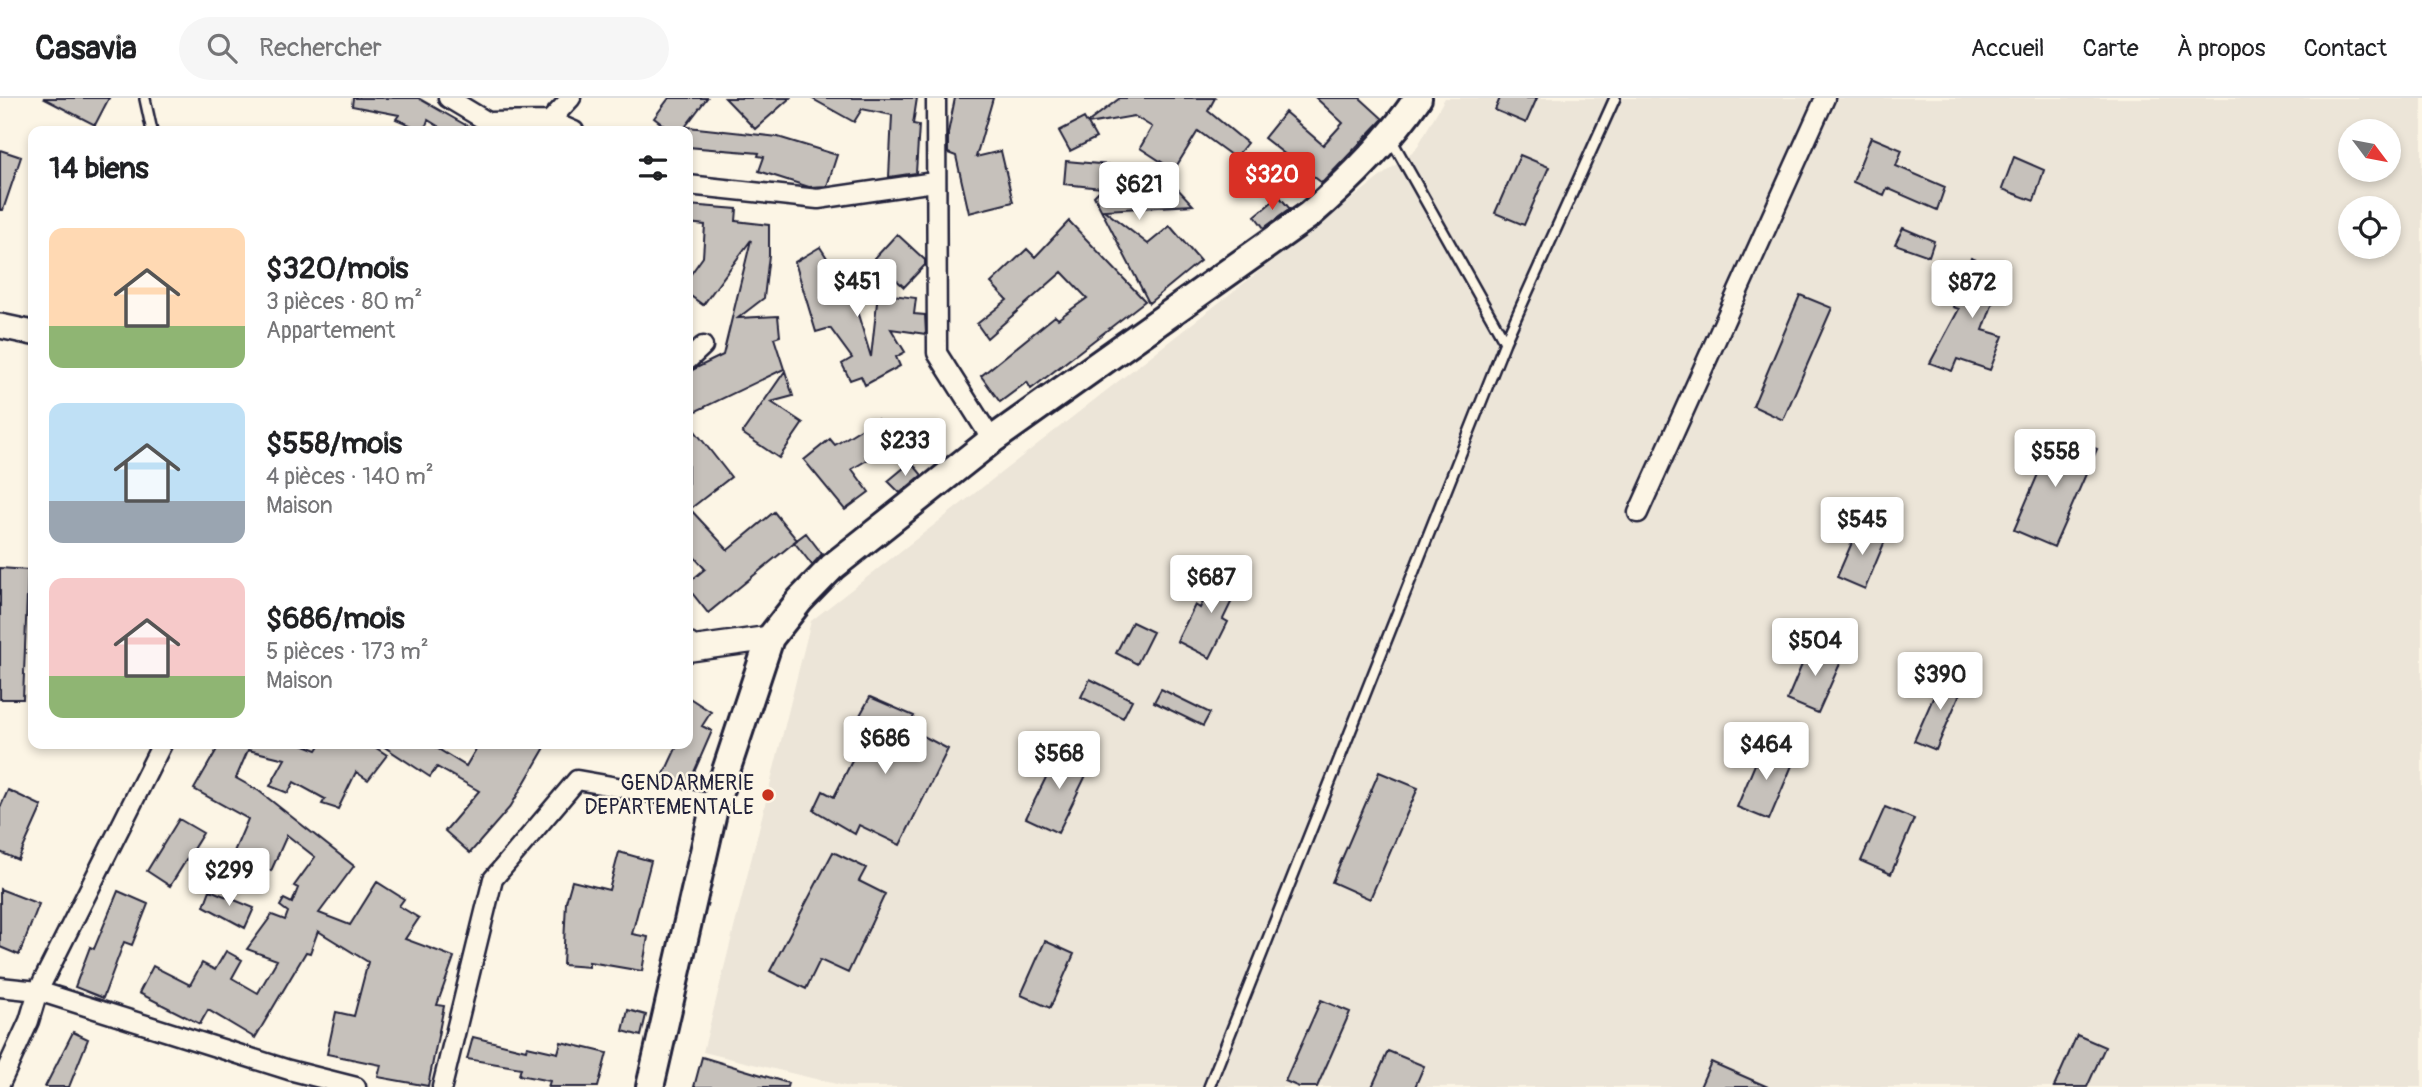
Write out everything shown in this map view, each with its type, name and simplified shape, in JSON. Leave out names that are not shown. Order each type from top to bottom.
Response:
[{"type":"main road","points":[[650,1087],[715,804],[770,638],[800,600],[832,567],[992,440],[1309,215],[1346,183],[1391,137],[1418,98]]},
{"type":"street","points":[[448,98],[488,122],[545,126],[571,98]]},
{"type":"street","points":[[936,98],[934,182],[937,352],[992,440]]},
{"type":"street","points":[[1638,513],[1825,98]]},
{"type":"street","points":[[693,186],[818,199],[934,182]]},
{"type":"street","points":[[0,326],[28,332]]},
{"type":"street","points":[[693,356],[704,346]]},
{"type":"street","points":[[693,649],[770,638]]},
{"type":"street","points":[[0,1084],[29,1021],[38,991],[159,749]]},
{"type":"street","points":[[442,1087],[493,878],[577,780],[715,804]]},
{"type":"street","points":[[0,986],[38,991],[289,1070],[356,1087]]},
{"type":"lane","points":[[1209,1087],[1505,342],[1615,98]]},
{"type":"lane","points":[[145,99],[151,126]]},
{"type":"lane","points":[[1391,137],[1505,342]]},
{"type":"shaded area","points":[[1445,98],[2422,98],[2422,1087],[849,1087],[703,1052],[811,621],[1416,149]]},
{"type":"building","points":[[43,98],[109,98],[95,125]]},
{"type":"building","points":[[353,98],[418,98],[467,126],[438,126],[428,120],[426,126],[412,126],[396,119],[399,115],[352,106]]},
{"type":"building","points":[[669,98],[707,98],[686,126],[664,126],[654,118]]},
{"type":"building","points":[[725,98],[790,98],[755,129]]},
{"type":"building","points":[[811,98],[917,98],[913,124],[919,125],[916,173],[889,177],[892,115],[862,109],[854,122]]},
{"type":"building","points":[[955,98],[993,98],[976,157],[1001,151],[1013,202],[969,213],[956,156],[948,153],[948,133]]},
{"type":"building","points":[[1120,98],[1215,98],[1208,111],[1247,143],[1235,158],[1198,131],[1174,170],[1140,148],[1152,127],[1134,116],[1088,124],[1096,138],[1070,151],[1059,131],[1084,118],[1087,123]]},
{"type":"building","points":[[1316,98],[1360,98],[1383,119],[1322,183],[1264,138],[1285,112],[1323,145],[1343,123]]},
{"type":"building","points":[[1500,98],[1537,98],[1526,123],[1495,110]]},
{"type":"building","points":[[693,128],[778,137],[837,155],[827,186],[809,187],[759,171],[764,157],[758,156],[759,153],[693,147]]},
{"type":"building","points":[[1871,137],[1902,150],[1896,166],[1945,187],[1937,210],[1887,188],[1884,195],[1853,182]]},
{"type":"building","points":[[0,150],[21,157],[3,210],[0,210]]},
{"type":"building","points":[[1520,155],[1549,167],[1524,225],[1495,213]]},
{"type":"building","points":[[2014,157],[2044,170],[2034,201],[2002,189]]},
{"type":"building","points":[[1066,161],[1110,165],[1109,175],[1160,170],[1193,205],[1104,210],[1148,244],[1170,226],[1200,261],[1149,303],[1094,196],[1102,188],[1064,184]]},
{"type":"building","points":[[1279,196],[1290,209],[1264,228],[1255,216]]},
{"type":"building","points":[[693,205],[737,209],[736,221],[769,225],[764,298],[738,318],[778,316],[780,336],[774,338],[784,369],[693,413],[693,370],[723,355],[751,240],[703,305],[693,298],[693,271],[703,257],[705,225],[693,224]]},
{"type":"building","points":[[1069,221],[1145,301],[1031,389],[1027,382],[1000,402],[981,376],[1055,316],[1058,319],[1087,298],[1062,272],[987,338],[977,324],[1007,300],[991,283],[1027,249],[1035,257]]},
{"type":"building","points":[[1903,228],[1934,241],[1929,256],[1895,244]]},
{"type":"building","points":[[897,234],[925,260],[925,265],[904,287],[874,259]]},
{"type":"building","points":[[820,247],[847,289],[850,288],[871,357],[878,293],[916,298],[914,314],[925,315],[926,334],[891,329],[905,352],[896,357],[900,366],[865,385],[861,376],[850,380],[842,364],[852,358],[830,328],[816,332],[795,262]]},
{"type":"building","points":[[1971,258],[2005,270],[1983,330],[2003,336],[1990,370],[1957,359],[1952,371],[1930,363],[1959,309],[1953,307]]},
{"type":"building","points":[[1800,295],[1832,308],[1783,420],[1753,406]]},
{"type":"building","points":[[785,371],[793,396],[771,402],[803,423],[779,458],[742,433]]},
{"type":"building","points":[[877,419],[896,443],[852,469],[869,492],[845,510],[804,460],[830,439],[835,445]]},
{"type":"building","points":[[693,428],[731,477],[693,507]]},
{"type":"building","points":[[2056,432],[2097,449],[2054,547],[2014,530]]},
{"type":"building","points":[[911,462],[922,475],[900,493],[888,481]]},
{"type":"building","points":[[693,512],[728,550],[774,512],[797,540],[708,613],[693,594],[693,579],[705,569],[693,556]]},
{"type":"building","points":[[1860,524],[1887,536],[1865,589],[1837,577]]},
{"type":"building","points":[[806,533],[822,554],[812,565],[794,542]]},
{"type":"building","points":[[1220,567],[1243,578],[1223,619],[1228,622],[1210,658],[1177,641],[1195,605],[1200,608]]},
{"type":"building","points":[[0,568],[28,570],[23,699],[0,699]]},
{"type":"building","points":[[1132,622],[1153,632],[1137,664],[1116,653]]},
{"type":"building","points":[[1811,643],[1843,657],[1818,713],[1787,700]]},
{"type":"building","points":[[1944,673],[1965,682],[1936,750],[1914,741]]},
{"type":"building","points":[[1090,679],[1132,700],[1123,718],[1081,697]]},
{"type":"building","points":[[1161,689],[1210,713],[1203,726],[1154,702]]},
{"type":"building","points":[[870,697],[914,716],[908,728],[948,749],[900,845],[859,825],[855,834],[814,810],[823,791],[834,797],[871,723],[859,717]]},
{"type":"building","points":[[693,700],[711,712],[702,726],[712,731],[688,786],[664,774],[676,749],[693,749]]},
{"type":"building","points":[[1764,743],[1796,756],[1769,820],[1737,807]]},
{"type":"building","points":[[217,749],[378,749],[387,755],[368,780],[356,772],[338,809],[322,804],[325,799],[294,782],[288,793],[270,786],[285,759],[248,750],[236,778],[259,791],[354,866],[319,913],[350,925],[377,882],[404,899],[399,906],[419,918],[405,939],[454,957],[437,1005],[444,1006],[428,1086],[378,1077],[381,1065],[327,1054],[336,1012],[354,1016],[368,962],[318,931],[310,953],[306,952],[255,1038],[208,1010],[200,1024],[139,993],[153,966],[190,985],[202,963],[215,970],[226,951],[242,960],[232,978],[258,993],[277,960],[247,949],[272,915],[285,920],[288,912],[280,906],[284,899],[292,903],[298,888],[294,886],[315,857],[287,835],[271,871],[233,854],[248,819],[194,789]]},
{"type":"building","points":[[388,749],[438,749],[466,766],[476,749],[544,749],[511,806],[470,853],[445,831],[479,791],[437,767],[430,777]]},
{"type":"building","points":[[1060,749],[1091,765],[1058,833],[1026,818]]},
{"type":"building","points":[[1379,772],[1418,788],[1370,899],[1332,882]]},
{"type":"building","points":[[8,790],[42,806],[18,860],[0,852],[0,808]]},
{"type":"building","points":[[1885,807],[1914,819],[1891,874],[1861,861]]},
{"type":"building","points":[[179,819],[203,833],[170,886],[147,871]]},
{"type":"building","points":[[619,852],[651,861],[632,934],[648,937],[642,971],[589,962],[589,967],[563,965],[566,902],[572,881],[609,890]]},
{"type":"building","points":[[833,852],[866,868],[859,881],[885,894],[848,973],[820,960],[806,989],[770,971]]},
{"type":"building","points":[[0,889],[39,904],[19,955],[0,947]]},
{"type":"building","points":[[210,890],[254,908],[245,928],[204,906]]},
{"type":"building","points":[[118,891],[148,904],[132,945],[124,942],[103,998],[75,987],[90,947],[94,949]]},
{"type":"building","points":[[1045,941],[1074,954],[1050,1008],[1021,995]]},
{"type":"building","points":[[1321,1000],[1350,1012],[1317,1087],[1299,1087],[1285,1081]]},
{"type":"building","points":[[628,1010],[646,1015],[641,1036],[623,1031]]},
{"type":"building","points":[[73,1032],[88,1039],[69,1087],[45,1087]]},
{"type":"building","points":[[2077,1035],[2105,1047],[2087,1087],[2054,1087]]},
{"type":"building","points":[[473,1037],[526,1050],[527,1046],[558,1053],[561,1042],[607,1053],[598,1087],[548,1087],[550,1081],[519,1075],[521,1068],[467,1059]]},
{"type":"building","points":[[1388,1051],[1424,1066],[1415,1087],[1372,1087]]},
{"type":"building","points":[[702,1057],[788,1083],[787,1087],[694,1087]]},
{"type":"building","points":[[1711,1062],[1768,1087],[1700,1087]]},
{"type":"place","name":"GENDARMERIE DEPARTEMENTALE","points":[[768,795]]}]
